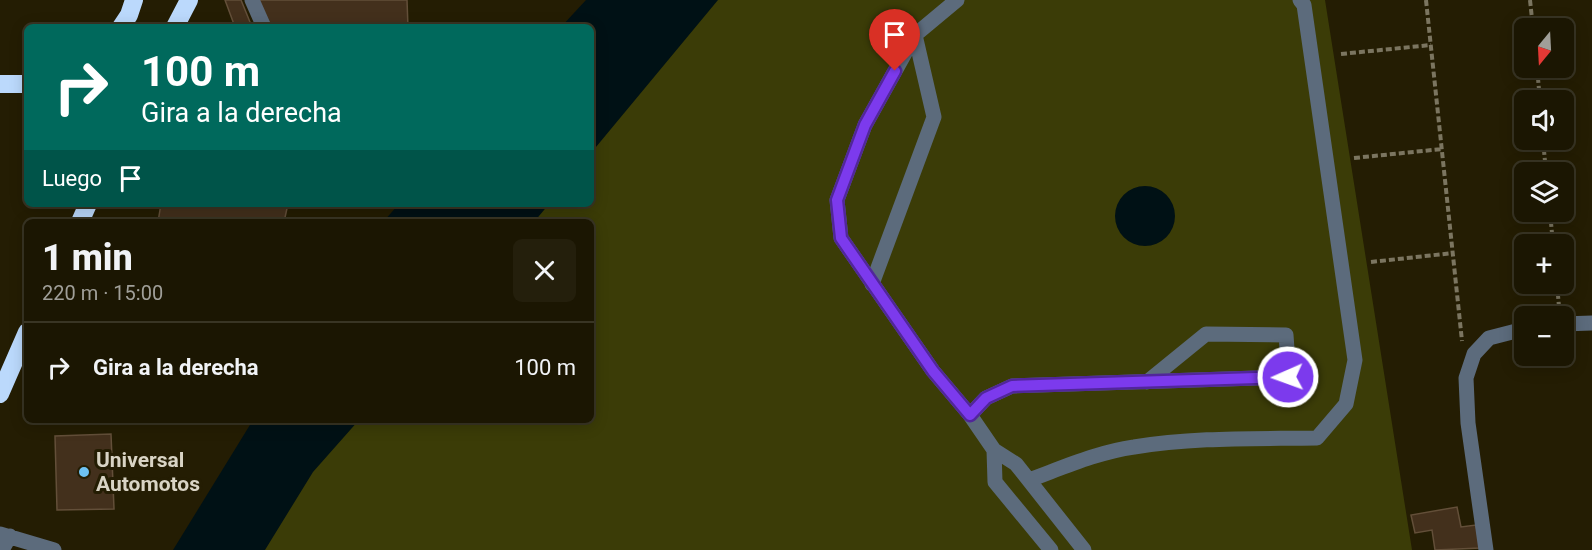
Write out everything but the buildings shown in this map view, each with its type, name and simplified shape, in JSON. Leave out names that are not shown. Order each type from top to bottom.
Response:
[{"type":"highway","points":[[123,24],[134,0]]},
{"type":"highway","points":[[177,24],[189,0]]},
{"type":"highway","points":[[0,84],[24,84]]},
{"type":"highway","points":[[0,394],[24,342]]},
{"type":"street","points":[[252,0],[263,24]]},
{"type":"street","points":[[957,0],[915,35],[865,125],[837,200],[841,238],[933,371],[970,415],[994,450],[1016,464],[1084,550]]},
{"type":"street","points":[[1029,480],[1074,463],[1132,447],[1191,441],[1317,438],[1346,404],[1355,360],[1304,5],[1300,0]]},
{"type":"street","points":[[872,284],[934,117],[915,35]]},
{"type":"street","points":[[1574,324],[1592,323]]},
{"type":"street","points":[[1486,550],[1468,423],[1466,378],[1474,354],[1489,338],[1514,332]]},
{"type":"street","points":[[970,415],[986,398],[1012,386],[1147,382],[1288,377],[1286,335],[1206,334],[1147,382]]},
{"type":"street","points":[[994,450],[995,482],[1051,550]]},
{"type":"street","points":[[4,540],[54,550]]},
{"type":"path","points":[[1426,0],[1462,344]]},
{"type":"path","points":[[1530,0],[1532,18]]},
{"type":"path","points":[[1341,54],[1431,45]]},
{"type":"path","points":[[1354,158],[1442,149]]},
{"type":"path","points":[[1371,262],[1453,253]]},
{"type":"shaded area","points":[[586,0],[718,0],[594,149],[594,24],[564,24]]},
{"type":"shaded area","points":[[686,0],[1325,0],[1412,550],[254,550],[304,423],[594,423],[594,219],[478,219],[489,207],[594,207],[594,96]]},
{"type":"shaded area","points":[[1145,186],[1162,191],[1170,199],[1175,216],[1170,233],[1162,241],[1145,246],[1128,241],[1120,233],[1115,216],[1120,199],[1128,191]]},
{"type":"shaded area","points":[[396,207],[546,207],[536,219],[386,219]]},
{"type":"shaded area","points":[[251,423],[356,423],[313,472],[265,550],[173,550]]},
{"type":"place","name":"Universal Automotos","points":[[84,472]]},
{"type":"route","points":[[895,71],[865,125],[837,200],[841,238],[933,371],[970,415],[986,398],[1012,386],[1288,377]]}]
